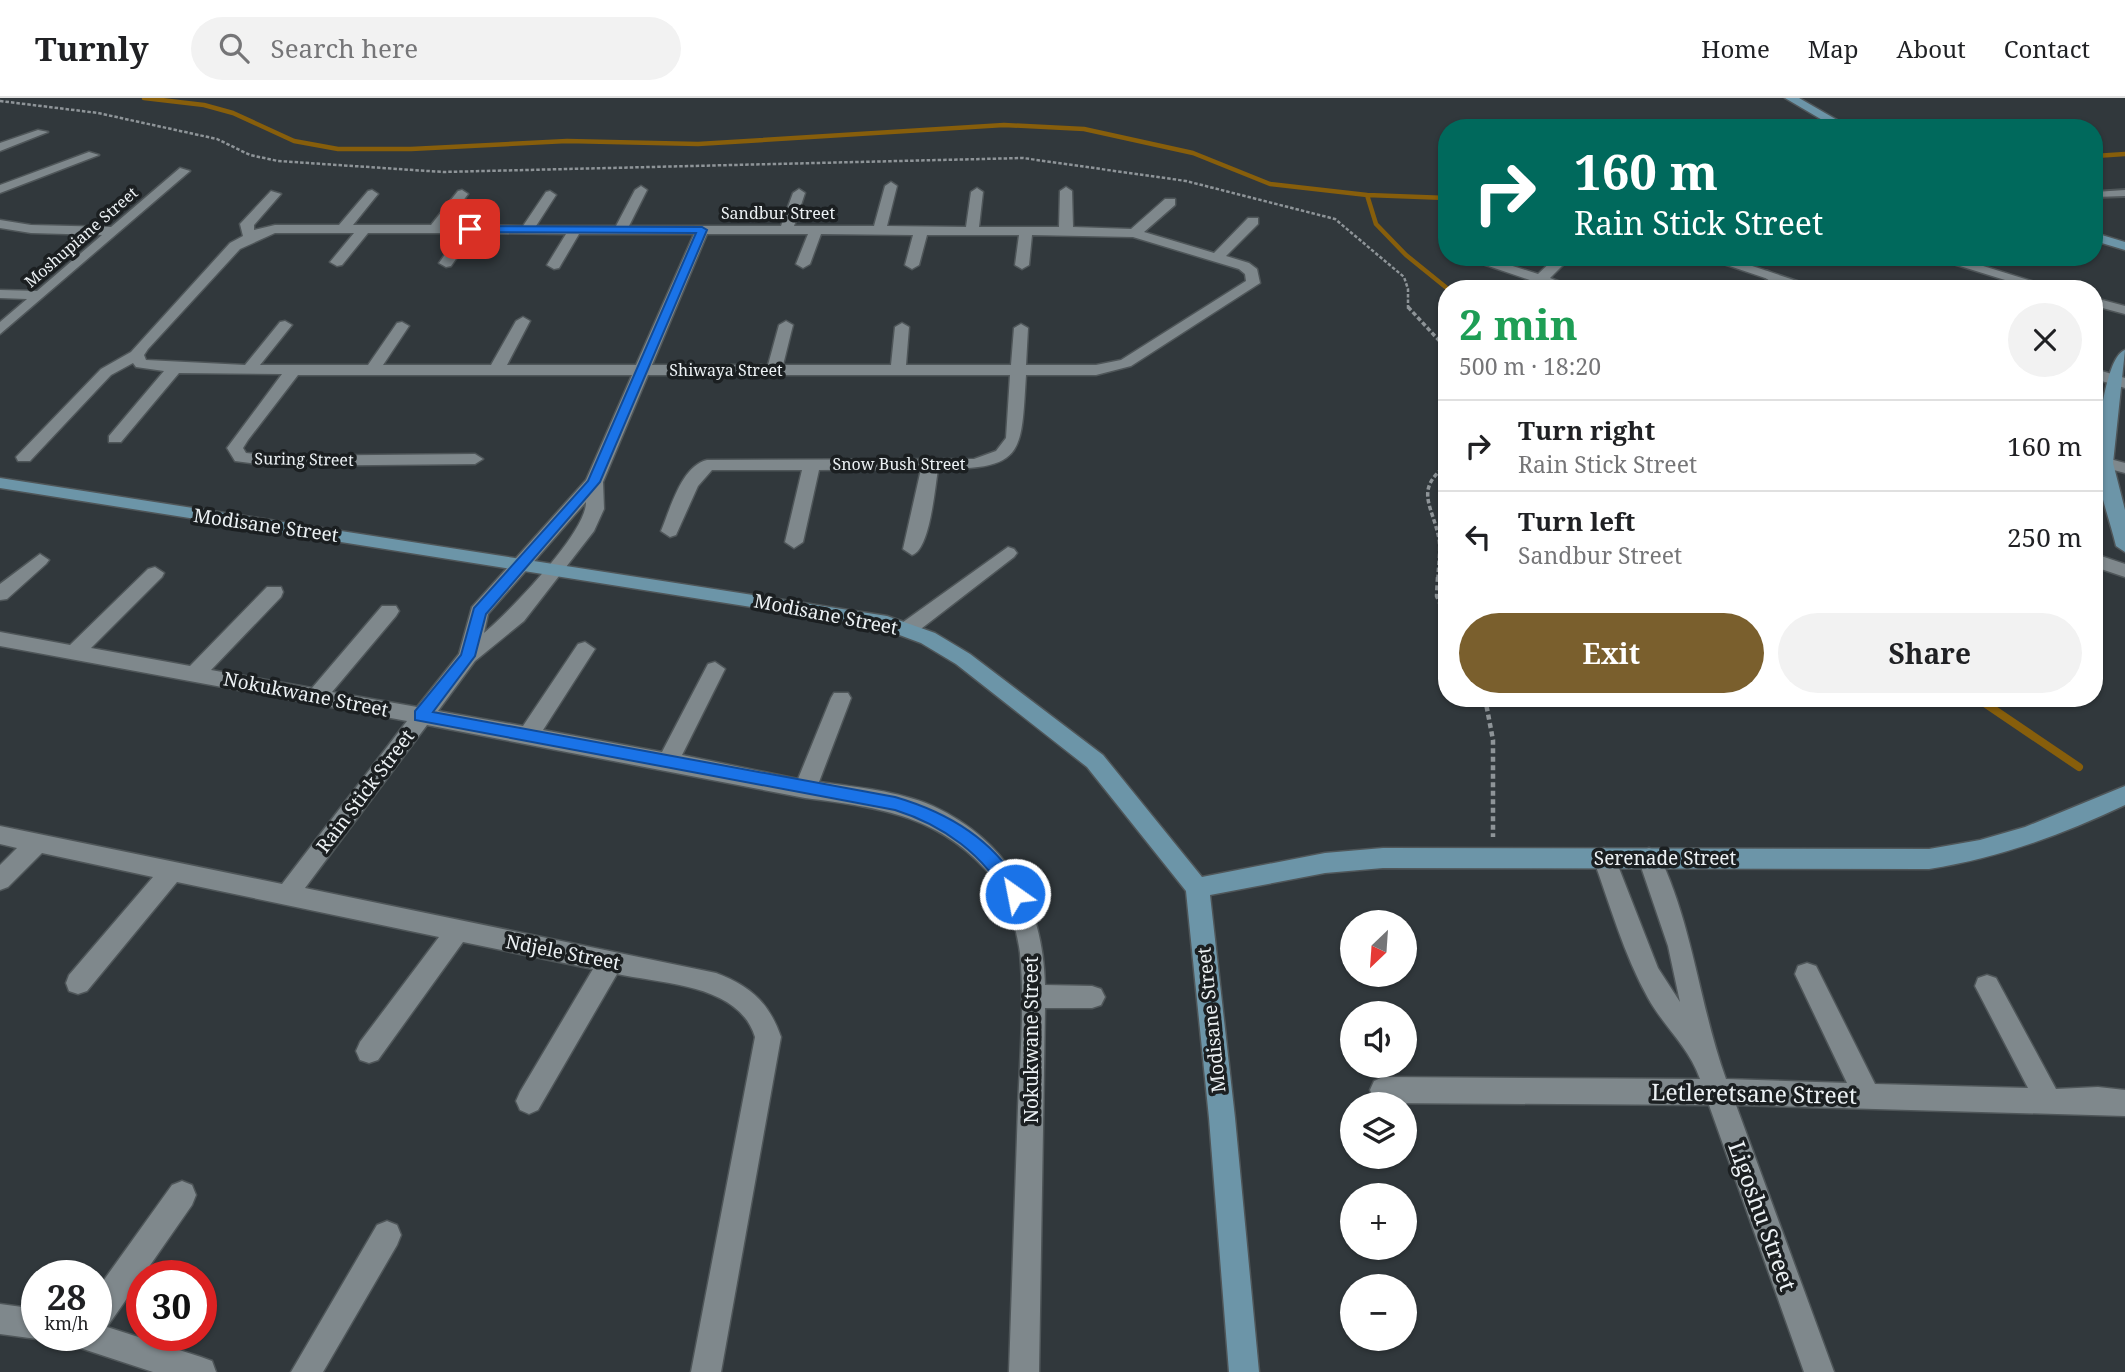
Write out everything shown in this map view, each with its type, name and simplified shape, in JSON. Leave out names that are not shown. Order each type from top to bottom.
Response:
[{"type":"street","points":[[1791,98],[1828,119]]},
{"type":"street","points":[[0,147],[42,132]]},
{"type":"street","points":[[0,189],[93,155]]},
{"type":"street","name":"Moshupiane Street","points":[[0,330],[184,171]]},
{"type":"street","points":[[879,231],[891,186]]},
{"type":"street","points":[[620,230],[641,190]]},
{"type":"street","points":[[1066,191],[1066,231]]},
{"type":"street","points":[[972,231],[977,192]]},
{"type":"street","points":[[786,230],[799,193]]},
{"type":"street","points":[[24,457],[106,372],[137,357],[231,250],[248,237],[247,224],[275,194]]},
{"type":"street","points":[[342,230],[372,194]]},
{"type":"street","points":[[435,229],[462,194]]},
{"type":"street","points":[[527,229],[550,195]]},
{"type":"street","points":[[1134,233],[1170,202]]},
{"type":"street","points":[[1217,257],[1253,221]]},
{"type":"street","points":[[0,224],[31,229],[115,231]]},
{"type":"street","name":"Sandbur Street","points":[[248,237],[275,229],[1134,233],[1250,269],[1253,283]]},
{"type":"street","points":[[446,263],[470,229]]},
{"type":"street","points":[[337,262],[364,230]]},
{"type":"street","points":[[554,265],[575,230]]},
{"type":"street","name":"Rain Stick Street","points":[[468,656],[479,612],[594,482],[702,230]]},
{"type":"street","points":[[803,264],[816,230]]},
{"type":"street","points":[[912,265],[920,231]]},
{"type":"street","points":[[1022,265],[1026,231]]},
{"type":"street","points":[[2103,239],[2125,246]]},
{"type":"street","points":[[462,242],[488,242]]},
{"type":"street","points":[[1498,266],[1544,280]]},
{"type":"street","points":[[1541,279],[1555,266]]},
{"type":"street","points":[[1740,266],[1785,280]]},
{"type":"street","points":[[1970,266],[2018,280]]},
{"type":"street","points":[[2015,266],[2046,280]]},
{"type":"street","name":"Shiwaya Street","points":[[137,357],[150,367],[294,370],[1018,372],[1113,369],[1253,283]]},
{"type":"street","points":[[0,294],[41,295]]},
{"type":"street","points":[[2103,304],[2125,310]]},
{"type":"street","points":[[497,369],[523,321]]},
{"type":"street","points":[[249,369],[285,325]]},
{"type":"street","points":[[774,370],[786,325]]},
{"type":"street","points":[[373,369],[402,326]]},
{"type":"street","points":[[898,370],[902,327]]},
{"type":"street","name":"Snow Bush Street","points":[[670,531],[690,485],[707,465],[975,464],[1002,455],[1014,438],[1021,328]]},
{"type":"street","points":[[2103,449],[2125,355]]},
{"type":"street","points":[[114,439],[175,368]]},
{"type":"street","name":"Suring Street","points":[[294,370],[240,439],[235,448],[241,457],[295,461],[475,459]]},
{"type":"street","points":[[2103,376],[2120,381]]},
{"type":"street","points":[[2103,462],[2125,468]]},
{"type":"street","points":[[912,549],[919,528],[930,464]]},
{"type":"street","points":[[794,542],[812,465]]},
{"type":"street","points":[[2103,471],[2125,546]]},
{"type":"street","name":"Rain Stick Street","points":[[288,893],[468,656],[517,616],[554,569],[593,516],[594,482]]},
{"type":"street","name":"Modisane Street","points":[[0,483],[866,619],[906,630],[963,659],[1095,761],[1143,817],[1196,888],[1223,1118],[1244,1372]]},
{"type":"street","points":[[906,630],[1008,553]]},
{"type":"street","points":[[0,594],[40,560]]},
{"type":"street","points":[[2103,563],[2125,571]]},
{"type":"street","points":[[76,651],[155,573]]},
{"type":"street","points":[[196,674],[274,592]]},
{"type":"street","points":[[317,696],[389,611]]},
{"type":"street","name":"Nokukwane Street","points":[[0,639],[421,715],[806,789],[859,796],[924,812],[958,830],[983,851],[1004,874],[1024,919],[1032,953],[1034,996],[1024,1372]]},
{"type":"street","points":[[527,737],[585,649]]},
{"type":"street","points":[[668,761],[715,669]]},
{"type":"street","points":[[806,789],[841,698]]},
{"type":"street","name":"Serenade Street","points":[[1196,888],[1325,863],[1383,858],[1929,859],[1968,854],[2003,845],[2125,795]]},
{"type":"street","name":"Ndjele Street","points":[[0,835],[716,984],[745,998],[762,1016],[768,1037],[706,1372]]},
{"type":"street","points":[[0,880],[37,844]]},
{"type":"street","points":[[1604,858],[1658,993],[1704,1054]]},
{"type":"street","name":"Ligoshu Street","points":[[1649,858],[1681,946],[1704,1054],[1819,1372]]},
{"type":"street","points":[[78,984],[173,871]]},
{"type":"street","points":[[369,1051],[457,931]]},
{"type":"street","points":[[529,1101],[611,962]]},
{"type":"street","points":[[1807,974],[1868,1097]]},
{"type":"street","points":[[1987,986],[2049,1102]]},
{"type":"street","points":[[1034,996],[1092,997]]},
{"type":"street","name":"Letleretsane Street","points":[[1383,1090],[1717,1092],[2049,1102],[2098,1100],[2125,1103]]},
{"type":"street","points":[[112,1294],[182,1195]]},
{"type":"street","points":[[306,1372],[387,1236]]},
{"type":"street","points":[[0,1319],[21,1322]]},
{"type":"street","points":[[112,1344],[201,1372]]},
{"type":"lane","points":[[2103,194],[2125,193]]},
{"type":"lane","points":[[1766,274],[1774,280]]},
{"type":"path","points":[[0,101],[98,113],[217,139],[250,155],[278,160],[398,170],[443,172],[1023,158],[1186,181],[1335,219],[1404,277],[1408,289],[1408,310],[1438,340]]},
{"type":"path","points":[[1438,471],[1432,475],[1426,493],[1438,537]]},
{"type":"path","points":[[1438,568],[1438,598]]},
{"type":"path","points":[[1487,707],[1493,740],[1494,858]]},
{"type":"waterway","points":[[144,98],[204,105],[233,113],[294,141],[338,149],[411,149],[567,141],[698,144],[1004,125],[1084,129],[1193,153],[1270,184],[1367,195]]},
{"type":"waterway","points":[[2103,155],[2125,154]]},
{"type":"waterway","points":[[1367,195],[1438,198]]},
{"type":"waterway","points":[[1367,195],[1376,224],[1406,255],[1438,281]]},
{"type":"waterway","points":[[1990,707],[2079,767]]},
{"type":"route","points":[[470,229],[702,230],[594,482],[558,526],[479,612],[468,656],[421,715],[806,789],[895,803],[924,812],[958,830],[983,851],[1004,874],[1015,894]]}]
